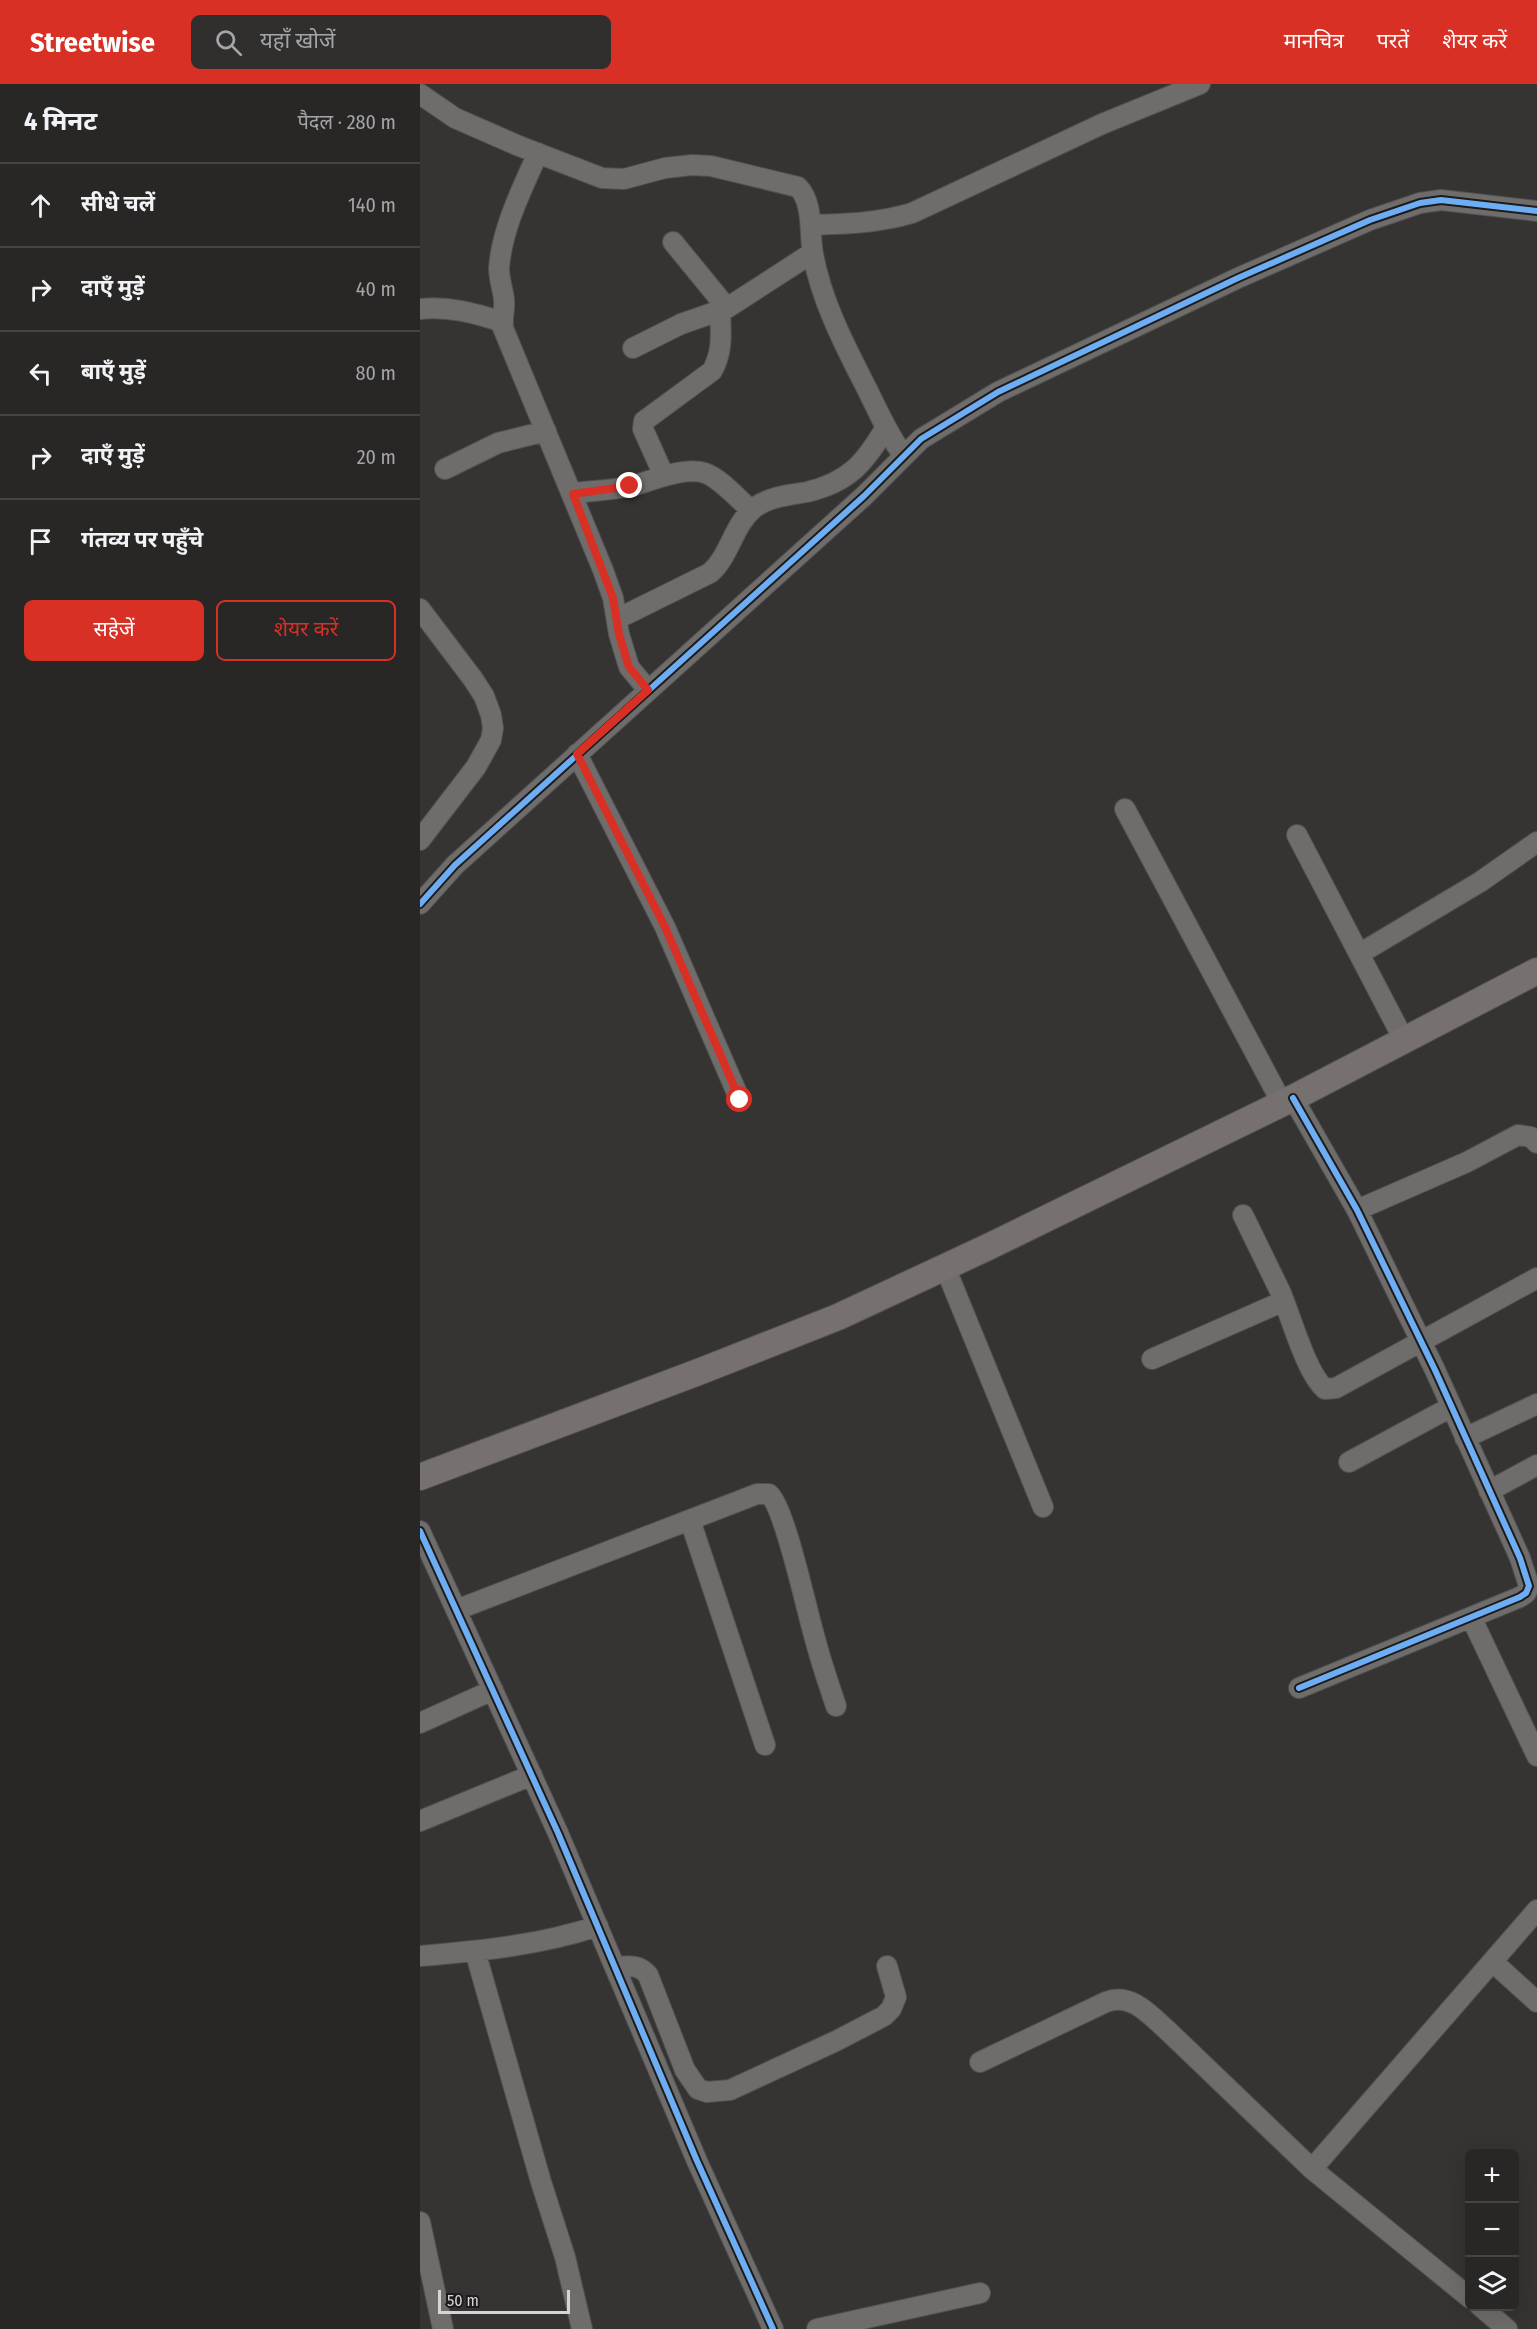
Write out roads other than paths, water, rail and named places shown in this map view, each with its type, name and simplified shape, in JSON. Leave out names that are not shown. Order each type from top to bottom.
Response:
[{"type":"main road","points":[[420,1477],[838,1317],[1287,1100],[1537,971]]},
{"type":"street","points":[[811,225],[863,223],[912,213],[1102,124],[1200,84]]},
{"type":"street","points":[[420,94],[455,118],[538,153],[611,180],[624,179],[664,168],[692,165],[711,166],[791,184],[802,191],[811,225],[812,253],[817,273],[837,327],[897,445]]},
{"type":"street","points":[[538,153],[521,191],[502,249],[499,267],[500,288],[504,300],[502,322],[603,570],[624,651],[642,682]]},
{"type":"street","points":[[617,619],[710,573],[720,563],[729,543],[751,510],[764,502],[820,488],[851,473],[865,460],[897,445],[921,439],[998,392],[1238,278],[1370,220],[1420,203],[1441,200],[1468,201],[1537,211]]},
{"type":"street","points":[[664,477],[644,429],[644,421],[712,371],[718,361],[724,309],[673,242]]},
{"type":"street","points":[[633,348],[681,324],[724,309],[812,253]]},
{"type":"street","points":[[420,309],[446,308],[473,312],[502,322]]},
{"type":"street","points":[[445,469],[498,443],[546,430]]},
{"type":"street","points":[[420,904],[455,865],[577,754],[642,682],[864,496],[897,445]]},
{"type":"street","points":[[573,494],[630,486],[688,472],[705,473],[751,510]]},
{"type":"street","points":[[420,609],[473,679],[488,705],[493,728],[491,740],[476,767],[420,840]]},
{"type":"street","points":[[577,754],[665,927],[740,1100]]},
{"type":"street","points":[[1125,809],[1287,1100],[1357,1210],[1451,1407],[1520,1558],[1529,1586],[1526,1593],[1520,1597],[1299,1688]]},
{"type":"street","points":[[1297,835],[1404,1040]]},
{"type":"street","points":[[1359,954],[1480,882],[1537,842]]},
{"type":"street","points":[[1357,1210],[1467,1162],[1518,1135],[1531,1137],[1537,1143]]},
{"type":"street","points":[[1243,1215],[1284,1301],[1312,1371],[1325,1389],[1336,1388],[1537,1278]]},
{"type":"street","points":[[945,1267],[1043,1507]]},
{"type":"street","points":[[1152,1359],[1284,1301]]},
{"type":"street","points":[[1465,1438],[1537,1404]]},
{"type":"street","points":[[1348,1462],[1451,1407]]},
{"type":"street","points":[[1489,1491],[1537,1465]]},
{"type":"street","points":[[456,1610],[757,1494],[769,1494],[774,1499],[836,1706]]},
{"type":"street","points":[[690,1520],[765,1745]]},
{"type":"street","points":[[420,1531],[598,1926],[697,2161],[773,2329]]},
{"type":"street","points":[[1471,1617],[1537,1756]]},
{"type":"street","points":[[420,1723],[493,1690]]},
{"type":"street","points":[[420,1821],[531,1775]]},
{"type":"street","points":[[1312,2169],[1537,1910]]},
{"type":"street","points":[[420,1956],[475,1951],[555,1938],[598,1926]]},
{"type":"street","points":[[475,1951],[541,2182],[566,2257],[582,2329]]},
{"type":"street","points":[[1492,1962],[1537,2002]]},
{"type":"street","points":[[615,1967],[634,1966],[643,1969],[648,1975],[685,2070],[698,2089],[707,2092],[730,2090],[884,2016],[891,2009],[896,1997],[887,1966]]},
{"type":"street","points":[[980,2062],[1113,1999],[1127,2000],[1145,2011],[1167,2030],[1312,2169],[1465,2294]]},
{"type":"street","points":[[420,2222],[443,2329]]},
{"type":"street","points":[[817,2329],[980,2293]]},
{"type":"street","points":[[1485,2311],[1507,2329]]}]
